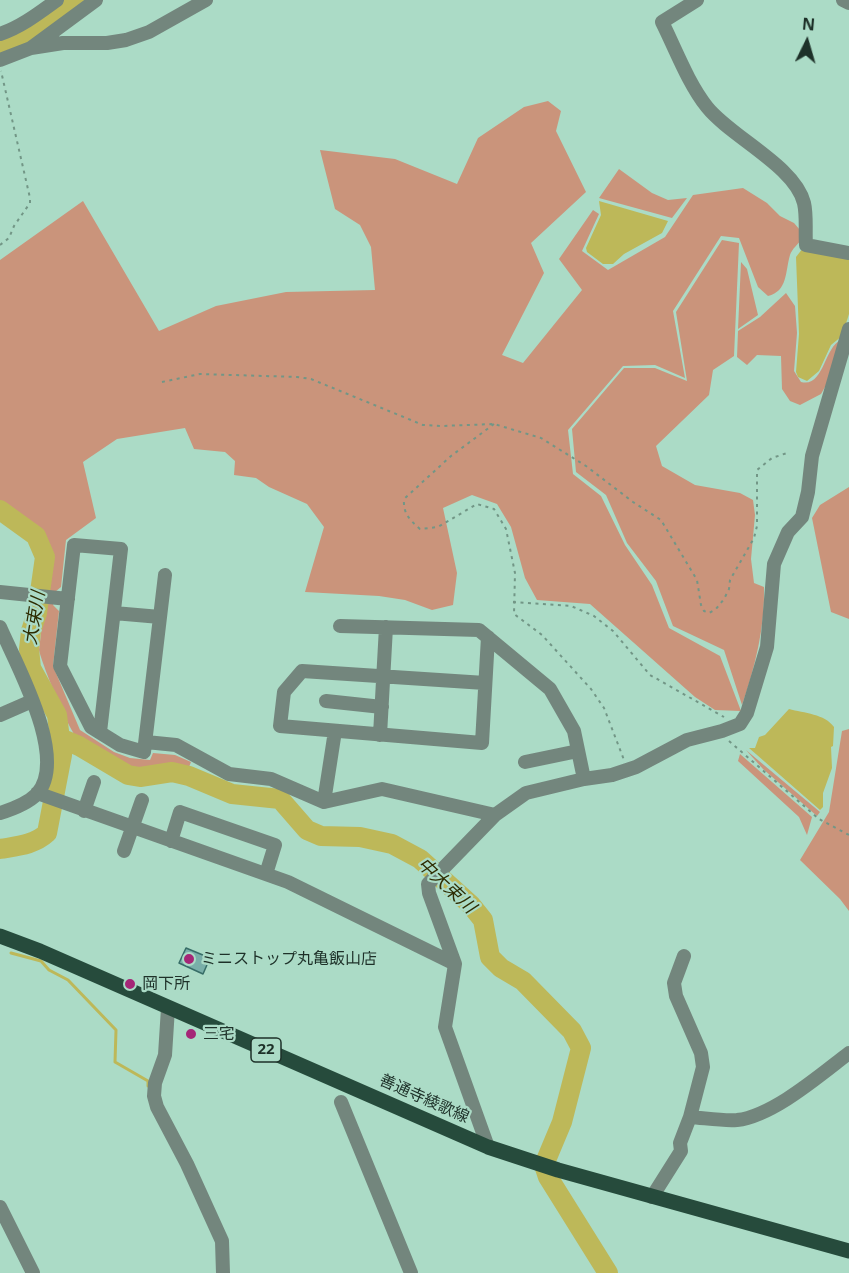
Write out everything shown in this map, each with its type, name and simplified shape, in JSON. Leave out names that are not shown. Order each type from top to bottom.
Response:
[{"type":"main road","name":"善通寺綾歌線","points":[[0,936],[40,951],[488,1147],[533,1163],[849,1251]]},
{"type":"street","points":[[57,0],[29,20],[2,34],[4,60],[31,48],[96,0]]},
{"type":"street","points":[[31,48],[63,43],[107,43],[126,40],[149,32],[206,0]]},
{"type":"street","points":[[697,0],[662,22],[697,91],[708,108],[719,119],[790,180],[804,203],[806,245],[849,253]]},
{"type":"street","points":[[843,0],[849,3]]},
{"type":"street","points":[[488,1147],[445,1027],[455,964],[429,893],[428,884],[495,815],[526,793],[629,770],[687,740],[740,724],[747,713],[767,647],[774,564],[788,532],[802,517],[808,492],[812,456],[849,329]]},
{"type":"street","points":[[100,732],[121,549],[74,545],[61,598],[60,666],[91,727],[120,745],[144,752],[165,574]]},
{"type":"street","points":[[0,592],[61,598]]},
{"type":"street","points":[[114,613],[160,617]]},
{"type":"street","points":[[340,626],[479,630],[550,689],[574,731],[584,779]]},
{"type":"street","points":[[0,627],[6,659],[32,701],[45,734],[48,750],[41,795]]},
{"type":"street","points":[[380,735],[386,627]]},
{"type":"street","points":[[485,683],[302,670],[284,692],[280,726],[482,743],[488,637]]},
{"type":"street","points":[[0,715],[32,701]]},
{"type":"street","points":[[326,701],[382,707]]},
{"type":"street","points":[[324,802],[335,731]]},
{"type":"street","points":[[146,742],[176,745],[229,774],[271,779],[324,802],[382,789],[495,815]]},
{"type":"street","points":[[525,762],[578,751]]},
{"type":"street","points":[[84,811],[94,782]]},
{"type":"street","points":[[0,813],[41,795],[266,874],[310,892],[455,964]]},
{"type":"street","points":[[124,851],[142,800]]},
{"type":"street","points":[[171,841],[180,812],[201,819],[275,845],[266,874]]},
{"type":"street","points":[[652,1197],[681,1150],[680,1143],[690,1117],[703,1067],[701,1053],[676,996],[674,983],[684,956]]},
{"type":"street","points":[[168,1008],[165,1055],[155,1083],[154,1096],[157,1107],[187,1164],[222,1241],[224,1273]]},
{"type":"street","points":[[690,1117],[736,1120],[757,1115],[772,1108],[849,1053]]},
{"type":"street","points":[[341,1102],[411,1273]]},
{"type":"street","points":[[0,1207],[33,1273]]},
{"type":"path","points":[[0,245],[9,238],[14,226],[30,203],[4,60]]},
{"type":"path","points":[[162,382],[200,374],[311,379],[423,425],[494,424],[541,438],[586,466],[661,520],[697,580],[701,605],[704,611],[709,613],[716,609],[724,599],[730,580],[754,538],[757,526],[757,470],[772,458],[787,453]]},
{"type":"path","points":[[494,424],[451,456],[404,499],[404,508],[409,519],[420,529],[438,527],[477,504],[494,509],[506,529],[515,573],[514,614],[542,635],[591,689],[604,708],[629,770]]},
{"type":"path","points":[[513,602],[571,606],[594,616],[613,631],[650,675],[740,724]]},
{"type":"path","points":[[717,732],[819,819],[849,835]]},
{"type":"shaded area","points":[[548,101],[561,111],[556,131],[586,192],[531,243],[544,273],[502,355],[523,363],[582,290],[559,259],[593,210],[599,214],[582,251],[608,270],[665,237],[693,195],[743,188],[767,203],[780,216],[794,223],[800,230],[802,239],[791,253],[785,280],[779,290],[768,296],[758,287],[739,238],[721,236],[673,311],[685,378],[655,365],[623,366],[568,430],[573,474],[601,496],[625,545],[652,585],[669,628],[720,656],[741,711],[715,710],[695,697],[590,604],[537,600],[525,578],[511,527],[497,504],[472,495],[443,508],[457,573],[453,605],[432,610],[405,600],[379,596],[305,592],[324,527],[307,504],[269,487],[256,478],[234,475],[235,461],[225,452],[194,449],[185,428],[117,439],[83,462],[96,518],[66,540],[61,587],[55,592],[53,605],[59,611],[53,666],[80,730],[114,752],[130,758],[150,760],[153,753],[175,755],[191,762],[189,767],[138,770],[116,762],[82,743],[62,711],[39,650],[50,559],[43,535],[0,507],[0,260],[83,201],[159,331],[216,306],[286,292],[375,290],[371,247],[360,225],[335,209],[320,150],[395,159],[457,184],[478,138],[524,107]]},
{"type":"shaded area","points":[[619,169],[652,193],[668,200],[687,198],[672,218],[599,198]]},
{"type":"shaded area","points":[[599,201],[668,221],[662,233],[624,254],[613,264],[603,264],[587,252],[586,248],[601,215]]},
{"type":"shaded area","points":[[722,240],[739,243],[734,356],[713,370],[709,395],[656,446],[662,466],[695,485],[740,493],[753,500],[755,515],[751,559],[754,583],[764,587],[764,602],[758,647],[742,705],[724,650],[673,626],[656,581],[627,543],[606,495],[576,472],[572,429],[624,368],[655,368],[687,381],[676,312]]},
{"type":"shaded area","points":[[803,248],[849,257],[849,314],[842,336],[831,345],[819,371],[807,381],[798,377],[796,372],[799,334],[796,257]]},
{"type":"shaded area","points":[[741,262],[747,269],[758,315],[738,329]]},
{"type":"shaded area","points":[[786,293],[795,306],[797,333],[794,371],[801,382],[815,379],[835,344],[841,340],[829,380],[821,394],[800,405],[790,401],[782,389],[781,356],[757,355],[747,365],[737,357],[738,331],[760,317]]},
{"type":"shaded area","points":[[849,487],[849,619],[831,612],[812,518],[820,505]]},
{"type":"shaded area","points":[[789,709],[825,719],[834,727],[833,746],[831,747],[832,768],[823,793],[823,807],[820,810],[749,748],[755,748],[759,737],[765,735]]},
{"type":"shaded area","points":[[849,729],[849,911],[840,899],[800,860],[829,812],[842,731]]},
{"type":"shaded area","points":[[746,750],[820,812],[817,816],[763,769]]},
{"type":"shaded area","points":[[740,754],[812,817],[807,835],[799,817],[738,761]]},
{"type":"building","points":[[186,948],[210,958],[203,974],[179,963]]},
{"type":"waterway","points":[[0,47],[19,39],[76,0]]},
{"type":"waterway","name":"大束川","points":[[0,510],[36,536],[45,557],[29,649],[31,668],[57,715],[62,755],[47,833],[31,843],[0,849]]},
{"type":"waterway","name":"中大束川","points":[[60,738],[79,746],[128,775],[140,777],[172,772],[189,776],[232,794],[280,799],[307,830],[321,836],[360,837],[392,844],[420,859],[471,905],[483,920],[490,957],[501,968],[523,981],[572,1031],[581,1048],[562,1122],[544,1165],[548,1177],[608,1273]]},
{"type":"waterway","points":[[11,953],[41,961],[49,970],[68,980],[116,1030],[115,1062],[148,1081],[148,1086]]},
{"type":"place","name":"ミニストップ丸亀飯山店","points":[[189,959]]},
{"type":"place","name":"岡下所","points":[[130,984]]},
{"type":"place","name":"三宅","points":[[191,1034]]}]
